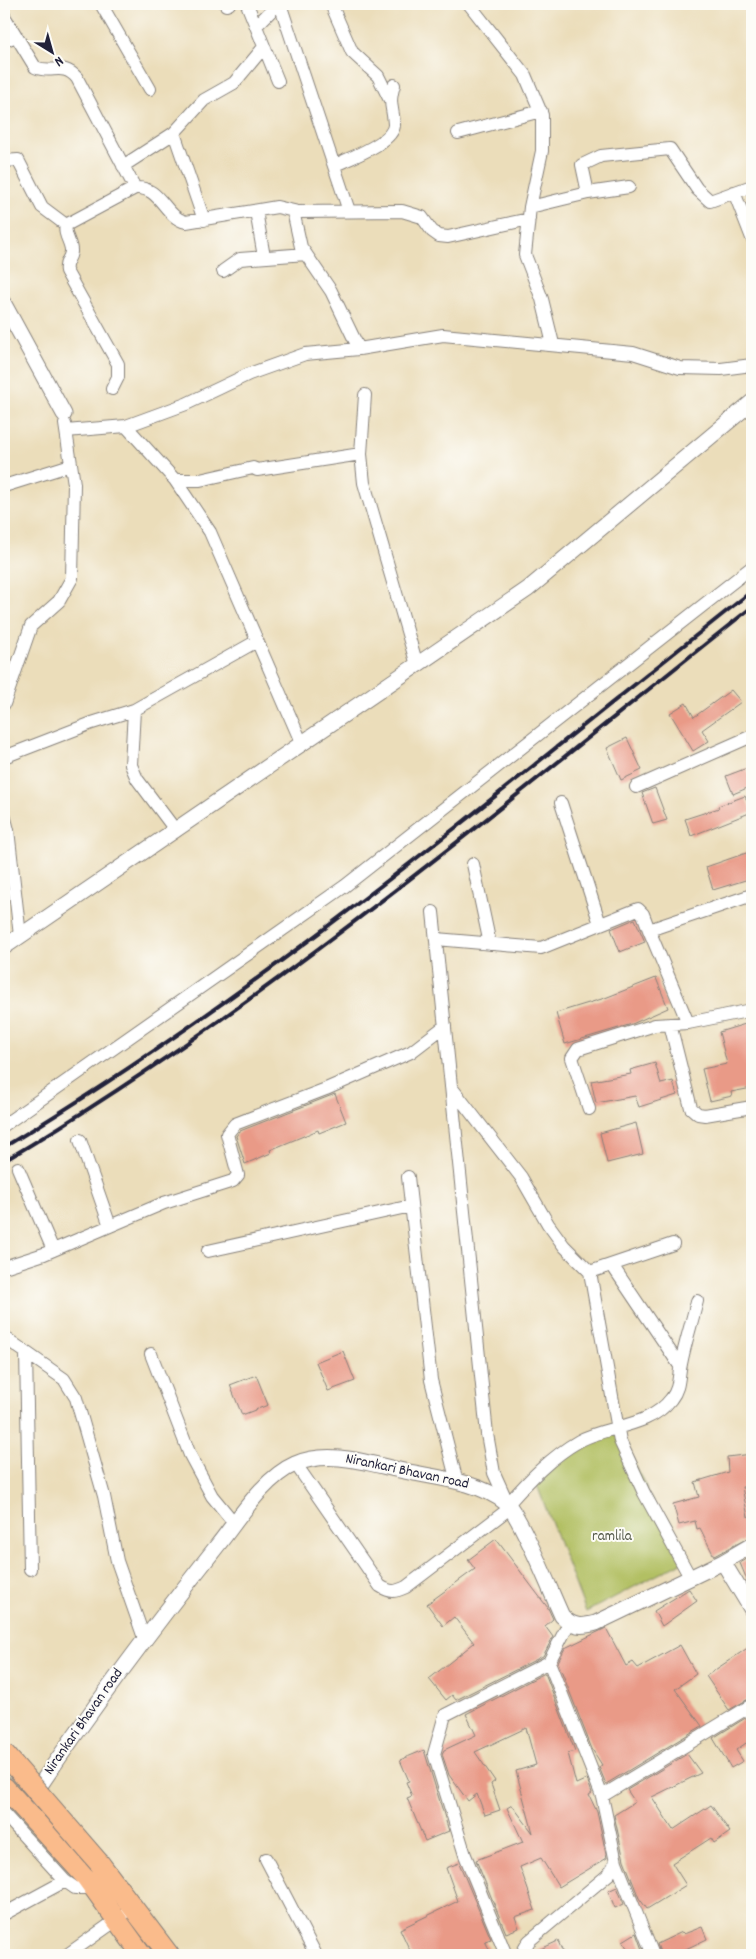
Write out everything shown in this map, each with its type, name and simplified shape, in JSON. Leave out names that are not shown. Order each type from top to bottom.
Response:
[{"type":"main road","points":[[4,1753],[93,1876],[116,1920],[142,1955]]},
{"type":"main road","points":[[4,1787],[93,1876],[133,1909],[169,1955]]},
{"type":"street","points":[[101,4],[150,89]]},
{"type":"street","points":[[247,4],[278,81]]},
{"type":"street","points":[[256,26],[279,4],[349,211]]},
{"type":"street","points":[[331,4],[352,52],[378,76],[390,100],[394,124],[391,134],[384,141],[335,165]]},
{"type":"street","points":[[469,4],[525,75],[541,111],[542,152],[529,213],[525,255],[542,299],[553,344]]},
{"type":"street","points":[[4,16],[35,67],[42,70],[60,68],[68,70],[78,78],[135,188]]},
{"type":"street","points":[[4,41],[16,36]]},
{"type":"street","points":[[123,166],[174,133],[204,100],[234,83],[264,47]]},
{"type":"street","points":[[390,100],[394,85]]},
{"type":"street","points":[[458,134],[541,111]]},
{"type":"street","points":[[174,133],[204,220]]},
{"type":"street","points":[[588,193],[582,165],[601,156],[670,149],[697,189],[710,201],[752,186]]},
{"type":"street","points":[[4,161],[18,160],[42,207],[66,225]]},
{"type":"street","points":[[112,389],[118,377],[118,364],[66,271],[65,262],[71,254],[71,250],[64,230],[66,225],[135,188],[142,188],[154,193],[178,220],[186,222],[277,207],[293,211],[412,213],[422,217],[432,231],[439,236],[448,237],[588,193],[629,187]]},
{"type":"street","points":[[734,192],[752,238]]},
{"type":"street","points":[[256,211],[264,257]]},
{"type":"street","points":[[293,211],[299,239],[306,254],[330,290],[359,349]]},
{"type":"street","points":[[223,271],[240,259],[306,254]]},
{"type":"street","points":[[4,304],[64,414],[74,484],[72,578],[58,601],[31,626],[4,704]]},
{"type":"street","points":[[66,431],[126,426],[186,404],[249,374],[305,354],[359,349],[443,335],[633,353],[680,368],[721,369],[752,365]]},
{"type":"street","points":[[365,395],[361,454],[364,483],[417,665]]},
{"type":"street","points":[[4,947],[528,589],[752,402]]},
{"type":"street","points":[[126,426],[175,480],[210,532],[302,744]]},
{"type":"street","points":[[175,480],[200,480],[253,468],[257,470],[361,454]]},
{"type":"street","points":[[4,486],[72,464]]},
{"type":"street","points":[[4,1125],[345,886],[752,567]]},
{"type":"street","points":[[4,758],[92,723],[134,710],[257,641]]},
{"type":"street","points":[[134,710],[131,765],[137,778],[176,831]]},
{"type":"street","points":[[636,787],[752,736]]},
{"type":"street","points":[[561,803],[600,924]]},
{"type":"street","points":[[4,815],[8,830],[20,936]]},
{"type":"street","points":[[473,864],[490,944]]},
{"type":"street","points":[[649,930],[752,895]]},
{"type":"street","points":[[436,939],[541,948],[638,909],[644,914],[688,1024]]},
{"type":"street","points":[[433,912],[487,1434],[494,1473],[562,1616],[569,1623],[578,1626],[596,1624],[723,1562],[752,1545]]},
{"type":"street","points":[[589,1109],[572,1058],[573,1053],[578,1049],[655,1026],[688,1024],[752,1010]]},
{"type":"street","points":[[670,1024],[691,1108],[698,1114],[705,1115],[752,1107]]},
{"type":"street","points":[[4,1267],[53,1250],[164,1203],[233,1181],[238,1174],[227,1134],[235,1124],[326,1089],[411,1052],[445,1026]]},
{"type":"street","points":[[451,1087],[521,1178],[554,1231],[590,1272],[620,1441],[644,1493],[690,1577]]},
{"type":"street","points":[[80,1140],[110,1226]]},
{"type":"street","points":[[18,1168],[53,1250]]},
{"type":"street","points":[[408,1177],[431,1380],[457,1482]]},
{"type":"street","points":[[208,1251],[411,1206]]},
{"type":"street","points":[[590,1272],[673,1244]]},
{"type":"street","points":[[612,1265],[680,1366]]},
{"type":"street","points":[[296,1463],[380,1586],[388,1591],[396,1592],[406,1587],[509,1506],[533,1475],[561,1452],[581,1440],[618,1429],[658,1412],[672,1399],[680,1380],[680,1366],[697,1301]]},
{"type":"street","points":[[4,1337],[64,1379],[76,1398],[104,1496],[117,1561],[144,1638]]},
{"type":"street","points":[[26,1352],[30,1569]]},
{"type":"street","points":[[151,1354],[190,1455],[212,1496],[235,1524]]},
{"type":"street","name":"Nirankari Bhavan road","points":[[93,1876],[98,1880],[96,1868],[39,1799],[37,1790],[90,1711],[144,1638],[256,1495],[296,1463],[333,1456],[457,1482],[484,1490],[509,1506]]},
{"type":"street","points":[[723,1562],[752,1610]]},
{"type":"street","points":[[506,1955],[465,1855],[434,1754],[445,1714],[549,1662],[569,1623]]},
{"type":"street","points":[[549,1662],[602,1796],[616,1862],[654,1955]]},
{"type":"street","points":[[602,1796],[752,1705]]},
{"type":"street","points":[[4,1814],[65,1881],[75,1888],[93,1876]]},
{"type":"street","points":[[266,1859],[316,1955]]},
{"type":"street","points":[[521,1955],[530,1941],[609,1874],[616,1862]]},
{"type":"street","points":[[4,1914],[65,1881]]},
{"type":"street","points":[[67,1955],[133,1909]]},
{"type":"green space","name":"ramlila","points":[[618,1429],[682,1562],[586,1612],[533,1475],[581,1440]]},
{"type":"building","points":[[731,690],[741,702],[702,730],[709,741],[693,751],[670,713],[686,703],[694,717]]},
{"type":"building","points":[[627,738],[642,770],[621,780],[607,748]]},
{"type":"building","points":[[747,768],[752,786],[733,794],[726,776]]},
{"type":"building","points":[[655,788],[667,820],[653,824],[642,793]]},
{"type":"building","points":[[745,796],[752,812],[691,836],[685,819],[719,808],[718,806]]},
{"type":"building","points":[[752,851],[752,878],[713,890],[706,867]]},
{"type":"building","points":[[635,919],[645,942],[620,952],[611,929]]},
{"type":"building","points":[[656,978],[668,1008],[632,1024],[565,1044],[556,1013],[605,998]]},
{"type":"building","points":[[752,1022],[752,1088],[731,1092],[732,1096],[710,1101],[702,1069],[727,1064],[719,1032]]},
{"type":"building","points":[[655,1063],[661,1084],[673,1081],[677,1095],[639,1107],[635,1096],[596,1103],[591,1081],[631,1074],[630,1070]]},
{"type":"building","points":[[335,1094],[346,1122],[319,1133],[318,1130],[270,1150],[271,1153],[245,1164],[236,1136],[240,1131]]},
{"type":"building","points":[[636,1123],[643,1154],[607,1163],[600,1133]]},
{"type":"building","points":[[343,1351],[355,1381],[328,1391],[316,1362]]},
{"type":"building","points":[[256,1375],[268,1405],[242,1415],[230,1385]]},
{"type":"building","points":[[752,1454],[752,1486],[742,1487],[748,1517],[752,1514],[752,1536],[714,1556],[700,1528],[697,1529],[695,1521],[679,1525],[673,1504],[699,1497],[695,1482],[728,1472],[727,1457]]},
{"type":"building","points":[[496,1539],[548,1608],[553,1619],[545,1626],[553,1637],[543,1656],[456,1700],[452,1695],[446,1700],[429,1679],[474,1643],[454,1617],[443,1626],[427,1604],[475,1569],[468,1560]]},
{"type":"building","points":[[752,1556],[752,1592],[740,1563]]},
{"type":"building","points":[[689,1589],[697,1601],[662,1626],[654,1611]]},
{"type":"building","points":[[606,1628],[626,1666],[633,1662],[638,1668],[680,1645],[696,1674],[675,1689],[702,1726],[606,1784],[599,1767],[602,1765],[592,1749],[558,1662],[565,1648]]},
{"type":"building","points":[[752,1645],[752,1697],[729,1710],[706,1676]]},
{"type":"building","points":[[545,1673],[575,1751],[568,1753],[576,1784],[587,1779],[592,1793],[589,1795],[597,1812],[607,1858],[559,1887],[541,1858],[520,1867],[535,1910],[515,1917],[519,1928],[506,1933],[476,1860],[523,1842],[507,1808],[512,1805],[533,1833],[516,1771],[536,1765],[526,1728],[475,1752],[495,1781],[491,1784],[500,1810],[485,1815],[477,1794],[468,1801],[449,1775],[442,1754],[444,1750],[476,1735],[466,1714]]},
{"type":"building","points":[[752,1714],[752,1739],[736,1750],[743,1761],[731,1768],[713,1738]]},
{"type":"building","points":[[424,1750],[449,1831],[425,1841],[407,1798],[412,1796],[406,1782],[409,1781],[400,1760]]},
{"type":"building","points":[[687,1754],[701,1773],[652,1797],[673,1830],[711,1805],[730,1832],[714,1843],[711,1838],[672,1863],[686,1885],[647,1909],[639,1898],[624,1860],[614,1815],[635,1802],[627,1790]]},
{"type":"building","points":[[459,1863],[491,1939],[485,1941],[489,1949],[485,1952],[487,1955],[412,1955],[400,1929],[458,1901],[446,1868]]},
{"type":"building","points":[[617,1887],[624,1904],[615,1908],[608,1891]]},
{"type":"building","points":[[702,1927],[707,1939],[673,1955],[661,1955],[657,1944],[682,1932],[684,1934]]},
{"type":"building","points":[[636,1933],[644,1955],[631,1955],[623,1941]]},
{"type":"building","points":[[558,1941],[564,1955],[530,1955],[532,1953]]},
{"type":"railway","points":[[4,1147],[103,1085],[199,1020],[294,951],[479,809],[752,591]]},
{"type":"railway","points":[[4,1161],[103,1099],[200,1034],[294,966],[479,825],[752,607]]}]
